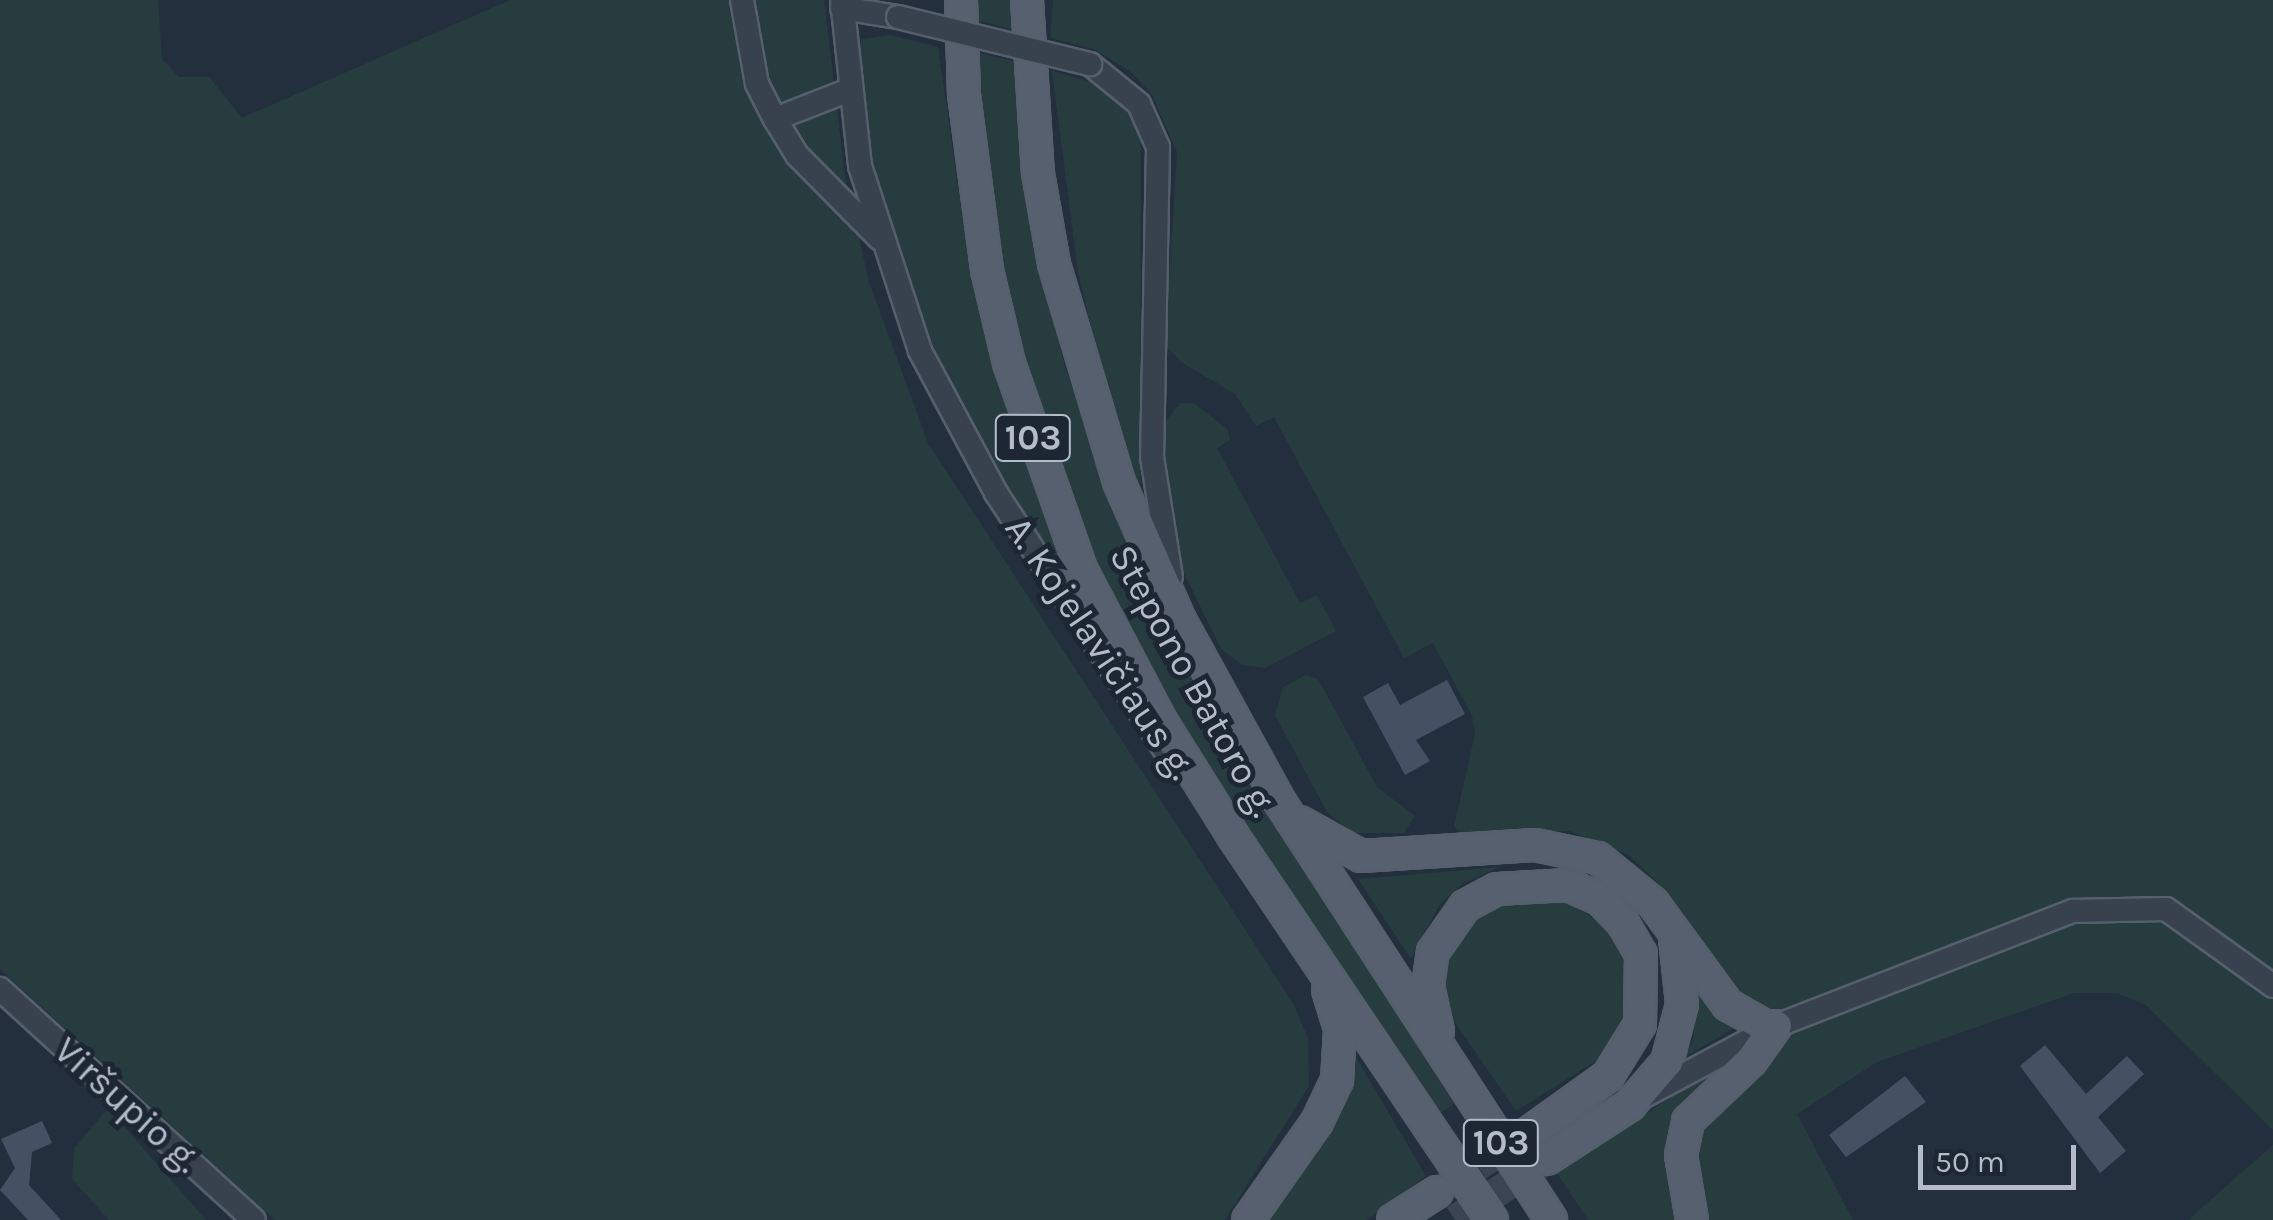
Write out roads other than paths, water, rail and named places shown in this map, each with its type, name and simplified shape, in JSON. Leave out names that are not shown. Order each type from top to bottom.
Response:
[{"type":"main road","name":"Stepono Batoro g.","points":[[961,0],[964,95],[987,270],[1041,462],[1116,642],[1232,836],[1492,1220]]},
{"type":"main road","name":"Stepono Batoro g.","points":[[1027,0],[1038,173],[1054,264],[1106,445],[1180,620],[1280,802],[1551,1220]]},
{"type":"main road","points":[[1280,802],[1323,840],[1361,856],[1568,848],[1625,876],[1668,922],[1728,1005],[1773,1027],[1751,1061],[1688,1121],[1680,1156],[1692,1220]]},
{"type":"main road","points":[[1452,1066],[1428,986],[1444,928],[1497,890],[1533,882],[1568,885],[1600,899],[1641,954],[1640,1024],[1608,1076],[1530,1132]]},
{"type":"main road","points":[[1547,1159],[1630,1105],[1667,1062],[1679,1021],[1684,981],[1668,922]]},
{"type":"main road","points":[[1248,1220],[1317,1122],[1337,1080],[1340,1029],[1318,959]]},
{"type":"main road","points":[[1394,1220],[1437,1192]]},
{"type":"street","points":[[742,0],[757,84],[775,120],[797,154],[879,238]]},
{"type":"street","points":[[842,4],[1090,64],[1139,104],[1158,148],[1152,456],[1180,620]]},
{"type":"street","name":"A. Kojelavičiaus g.","points":[[842,4],[847,92],[879,238],[920,351],[996,493],[1156,740],[1232,836]]},
{"type":"street","points":[[775,120],[847,92]]},
{"type":"street","points":[[1630,1105],[1773,1027],[2042,920],[2096,907],[2166,908],[2273,986]]},
{"type":"street","name":"Viršupio g.","points":[[0,989],[254,1220]]},
{"type":"tunnel","points":[[1440,1190],[1527,1134]]},
{"type":"tunnel","points":[[1455,1220],[1544,1161]]}]
